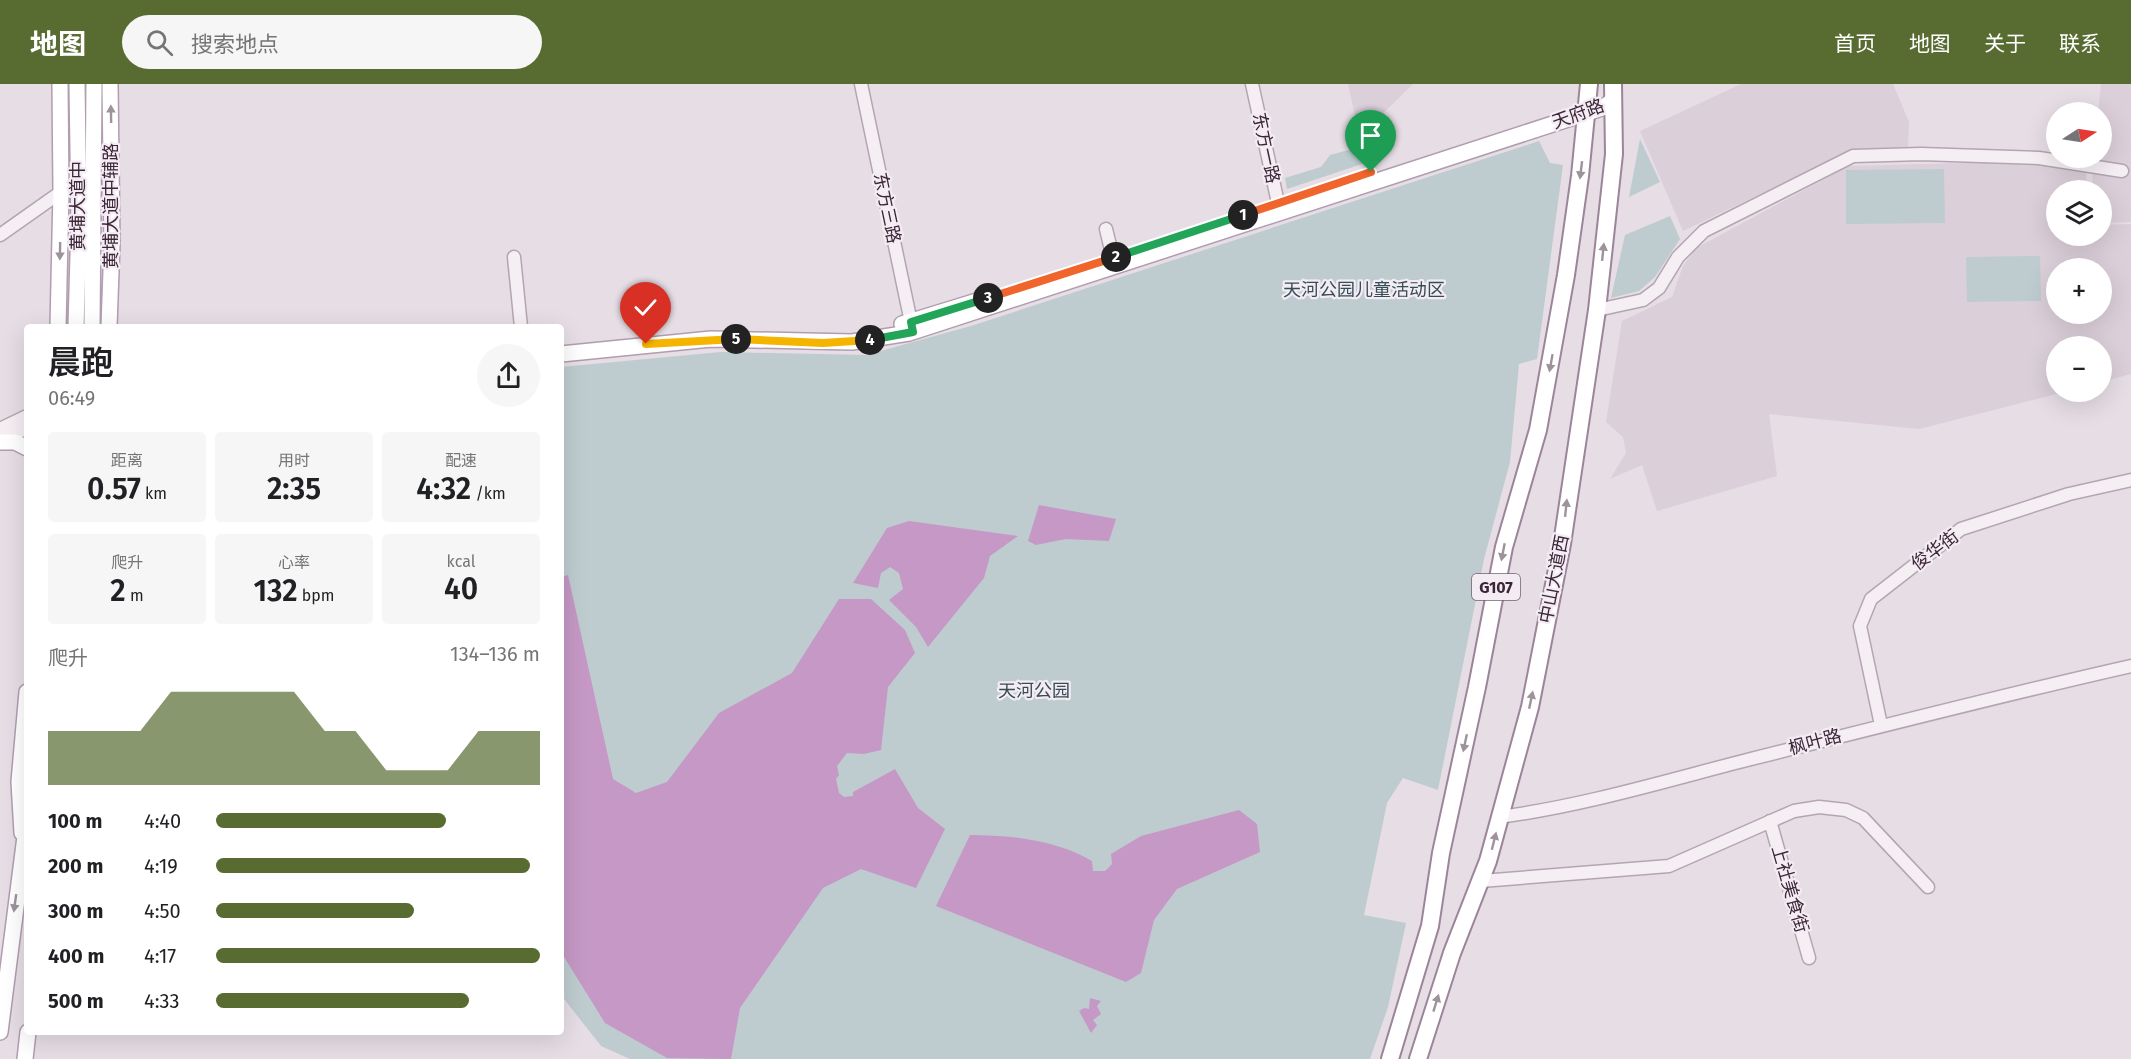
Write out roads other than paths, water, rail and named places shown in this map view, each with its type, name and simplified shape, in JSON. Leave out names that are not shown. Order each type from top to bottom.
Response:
[{"type":"highway","name":"G107","points":[[1389,1059],[1428,935],[1441,853],[1504,548],[1538,430],[1566,275],[1589,84]]},
{"type":"highway","name":"中山大道西","points":[[1422,1058],[1452,953],[1481,881],[1530,707],[1560,554],[1597,310],[1614,154],[1613,84]]},
{"type":"main road","points":[[60,84],[60,324]]},
{"type":"main road","name":"黄埔大道中","points":[[76,324],[79,219],[77,84]]},
{"type":"main road","name":"黄埔大道中","points":[[92,324],[95,219],[94,84]]},
{"type":"main road","name":"黄埔大道中辅路","points":[[108,324],[112,243],[110,84]]},
{"type":"main road","name":"天府路","points":[[564,354],[711,339],[852,342],[912,327],[1279,208],[1588,107],[1603,98],[1612,101]]},
{"type":"main road","name":"天府路","points":[[564,345],[712,330],[844,333],[912,327],[1113,258],[1279,208]]},
{"type":"main road","points":[[0,441],[15,442],[24,446]]},
{"type":"main road","points":[[23,845],[19,782],[24,726]]},
{"type":"main road","points":[[0,1032],[24,839]]},
{"type":"main road","points":[[25,1059],[28,1035]]},
{"type":"street","name":"东方三路","points":[[861,84],[912,327]]},
{"type":"street","name":"东方一路","points":[[1252,84],[1279,208]]},
{"type":"street","points":[[1597,310],[1643,300],[1659,288],[1678,257],[1704,231],[1853,156],[1921,154],[2039,158],[2122,171]]},
{"type":"street","points":[[0,235],[61,192]]},
{"type":"street","points":[[1106,229],[1113,258]]},
{"type":"street","points":[[514,257],[521,324]]},
{"type":"street","points":[[0,429],[24,417]]},
{"type":"street","points":[[0,441],[24,429]]},
{"type":"street","name":"俊华街","points":[[1881,725],[1860,626],[1871,599],[1961,529],[2069,494],[2131,480]]},
{"type":"street","name":"枫叶路","points":[[1499,817],[1535,812],[1594,798],[1881,725],[2131,666]]},
{"type":"street","points":[[1481,881],[1669,866],[1794,811],[1809,809],[1845,810],[1863,818],[1928,887]]},
{"type":"street","name":"上社美食街","points":[[1770,821],[1809,957]]},
{"type":"park label","name":"天河公园儿童活动区","points":[[1364,290]]},
{"type":"park label","name":"天河公园","points":[[1034,691]]}]
